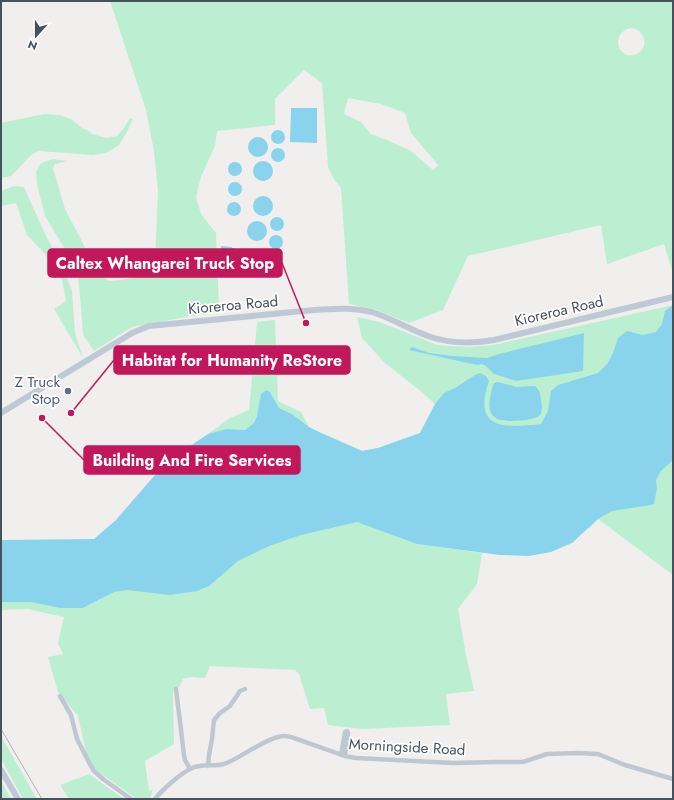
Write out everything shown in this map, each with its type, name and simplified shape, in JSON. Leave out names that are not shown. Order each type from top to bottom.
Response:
[{"type":"main road","name":"Kioreroa Road","points":[[1,413],[132,333],[149,326],[339,308],[373,313],[427,336],[438,339],[458,343],[478,343],[673,298]]},
{"type":"main road","points":[[1,770],[18,799]]},
{"type":"street","points":[[176,689],[184,755],[190,769]]},
{"type":"street","points":[[208,766],[214,720],[220,713],[230,706],[240,691],[245,689]]},
{"type":"street","points":[[60,696],[71,715],[77,739],[91,766],[98,775],[131,799]]},
{"type":"street","name":"Morningside Road","points":[[155,799],[162,791],[190,769],[201,766],[225,764],[269,740],[286,736],[343,756],[377,759],[465,763],[523,762],[547,754],[593,753],[618,763],[673,779]]},
{"type":"green space","points":[[110,1],[673,1],[673,274],[664,244],[607,264],[601,225],[468,256],[443,310],[409,323],[374,309],[349,304],[341,188],[334,179],[328,167],[322,83],[304,70],[275,99],[275,125],[217,131],[215,146],[201,177],[196,197],[201,214],[216,233],[219,311],[132,327],[94,351],[83,335],[78,277],[66,251],[45,216],[37,185],[36,171],[41,163],[53,159],[68,161],[55,164],[53,168],[65,209],[98,272],[109,281],[144,275],[155,261],[158,191],[154,151],[146,110]],"holes":[[[631,28],[641,33],[644,46],[638,53],[627,55],[620,49],[618,39],[620,34]],[[348,98],[381,104],[405,113],[411,133],[438,165],[433,170],[411,151],[371,134],[361,122],[344,114]]]},
{"type":"green space","points":[[44,114],[59,115],[71,119],[92,134],[106,138],[117,136],[130,118],[133,119],[119,145],[106,153],[92,155],[39,151],[31,155],[11,176],[1,178],[1,123]]},
{"type":"green space","points":[[14,186],[24,187],[46,236],[62,265],[72,291],[75,333],[83,358],[54,309],[66,301],[62,280],[45,254],[27,235],[16,203],[1,206],[1,191]]},
{"type":"green space","points":[[673,305],[673,331],[426,519],[292,414],[279,408],[270,392],[254,423],[245,430],[226,429],[208,434],[230,418],[249,410],[257,322],[275,320],[278,401],[301,412],[309,427],[362,451],[378,448],[420,433],[435,404],[385,363],[362,338],[357,317],[380,322],[437,345],[467,347],[493,345]]},
{"type":"green space","points":[[673,367],[673,575],[598,519],[589,528],[589,506]]},
{"type":"green space","points":[[244,477],[417,544],[482,553],[477,584],[458,609],[474,691],[446,694],[450,725],[363,729],[328,725],[324,708],[310,709],[299,674],[295,670],[210,666],[205,678],[192,677],[183,679],[179,687],[173,692],[174,744],[145,761],[149,791],[153,789],[150,799],[137,799],[97,771],[88,761],[78,716],[58,692],[48,657],[63,654],[58,643],[64,617],[28,609],[1,610],[1,602],[30,602],[60,608],[83,608],[101,599]]},
{"type":"green space","points":[[1,736],[37,799],[23,799],[1,759]]},
{"type":"green space","points":[[89,774],[124,799],[69,799],[60,785]]},
{"type":"green space","points":[[1,781],[11,799],[1,799]]},
{"type":"water","points":[[291,108],[317,108],[317,143],[290,142]]},
{"type":"water","points":[[278,130],[283,132],[285,137],[283,142],[278,144],[273,142],[271,137],[273,132]]},
{"type":"water","points":[[258,137],[265,140],[268,147],[265,154],[258,157],[251,154],[248,147],[251,140]]},
{"type":"water","points":[[278,148],[283,150],[285,155],[283,160],[278,162],[273,160],[271,155],[273,150]]},
{"type":"water","points":[[263,161],[270,164],[273,171],[270,178],[263,181],[256,178],[253,171],[256,164]]},
{"type":"water","points":[[235,162],[240,164],[242,169],[240,174],[235,176],[230,174],[228,169],[230,164]]},
{"type":"water","points":[[235,182],[240,184],[242,189],[240,194],[235,196],[230,194],[228,189],[230,184]]},
{"type":"water","points":[[263,196],[270,199],[273,206],[270,213],[263,216],[256,213],[253,206],[256,199]]},
{"type":"water","points":[[234,202],[239,204],[241,209],[239,214],[234,216],[229,214],[227,209],[229,204]]},
{"type":"water","points":[[277,217],[282,219],[284,224],[282,229],[277,231],[272,229],[270,224],[272,219]]},
{"type":"water","points":[[257,221],[264,224],[267,231],[264,238],[257,241],[250,238],[247,231],[250,224]]},
{"type":"water","points":[[276,235],[281,237],[283,242],[281,247],[276,249],[271,247],[269,242],[271,237]]},
{"type":"water","points":[[221,246],[231,247],[248,256],[248,268],[222,268]]},
{"type":"water","points":[[673,305],[673,460],[661,471],[656,480],[657,488],[654,504],[612,511],[598,519],[572,543],[551,552],[529,556],[500,555],[417,544],[357,522],[301,535],[269,546],[238,561],[209,586],[197,591],[170,595],[127,590],[114,592],[83,608],[60,608],[30,602],[1,602],[1,540],[94,539],[116,520],[154,476],[181,452],[208,434],[226,429],[245,430],[254,423],[257,416],[261,394],[266,390],[270,392],[279,408],[292,414],[309,427],[362,451],[378,448],[420,433],[435,404],[444,393],[480,373],[486,376],[489,381],[485,397],[485,409],[488,417],[495,422],[504,425],[515,426],[541,424],[548,411],[551,391],[558,385],[598,373],[607,364],[613,353],[618,338],[627,331],[643,335],[656,332],[662,324],[665,311]]},
{"type":"water","points":[[584,333],[583,371],[516,381],[494,374],[482,364],[477,365],[409,350],[412,347],[429,353],[487,358]]},
{"type":"water","points":[[498,382],[516,387],[535,386],[539,391],[540,396],[542,412],[540,415],[533,419],[515,421],[504,421],[493,416],[489,406],[490,399],[493,385],[494,383]]},
{"type":"railway","points":[[1,729],[42,799]]},
{"type":"place","name":"Caltex Whangarei Truck Stop","points":[[306,323]]},
{"type":"place","name":"Z Truck Stop","points":[[68,391]]},
{"type":"place","name":"Habitat for Humanity ReStore","points":[[71,413]]},
{"type":"place","name":"Building And Fire Services","points":[[42,418]]}]
